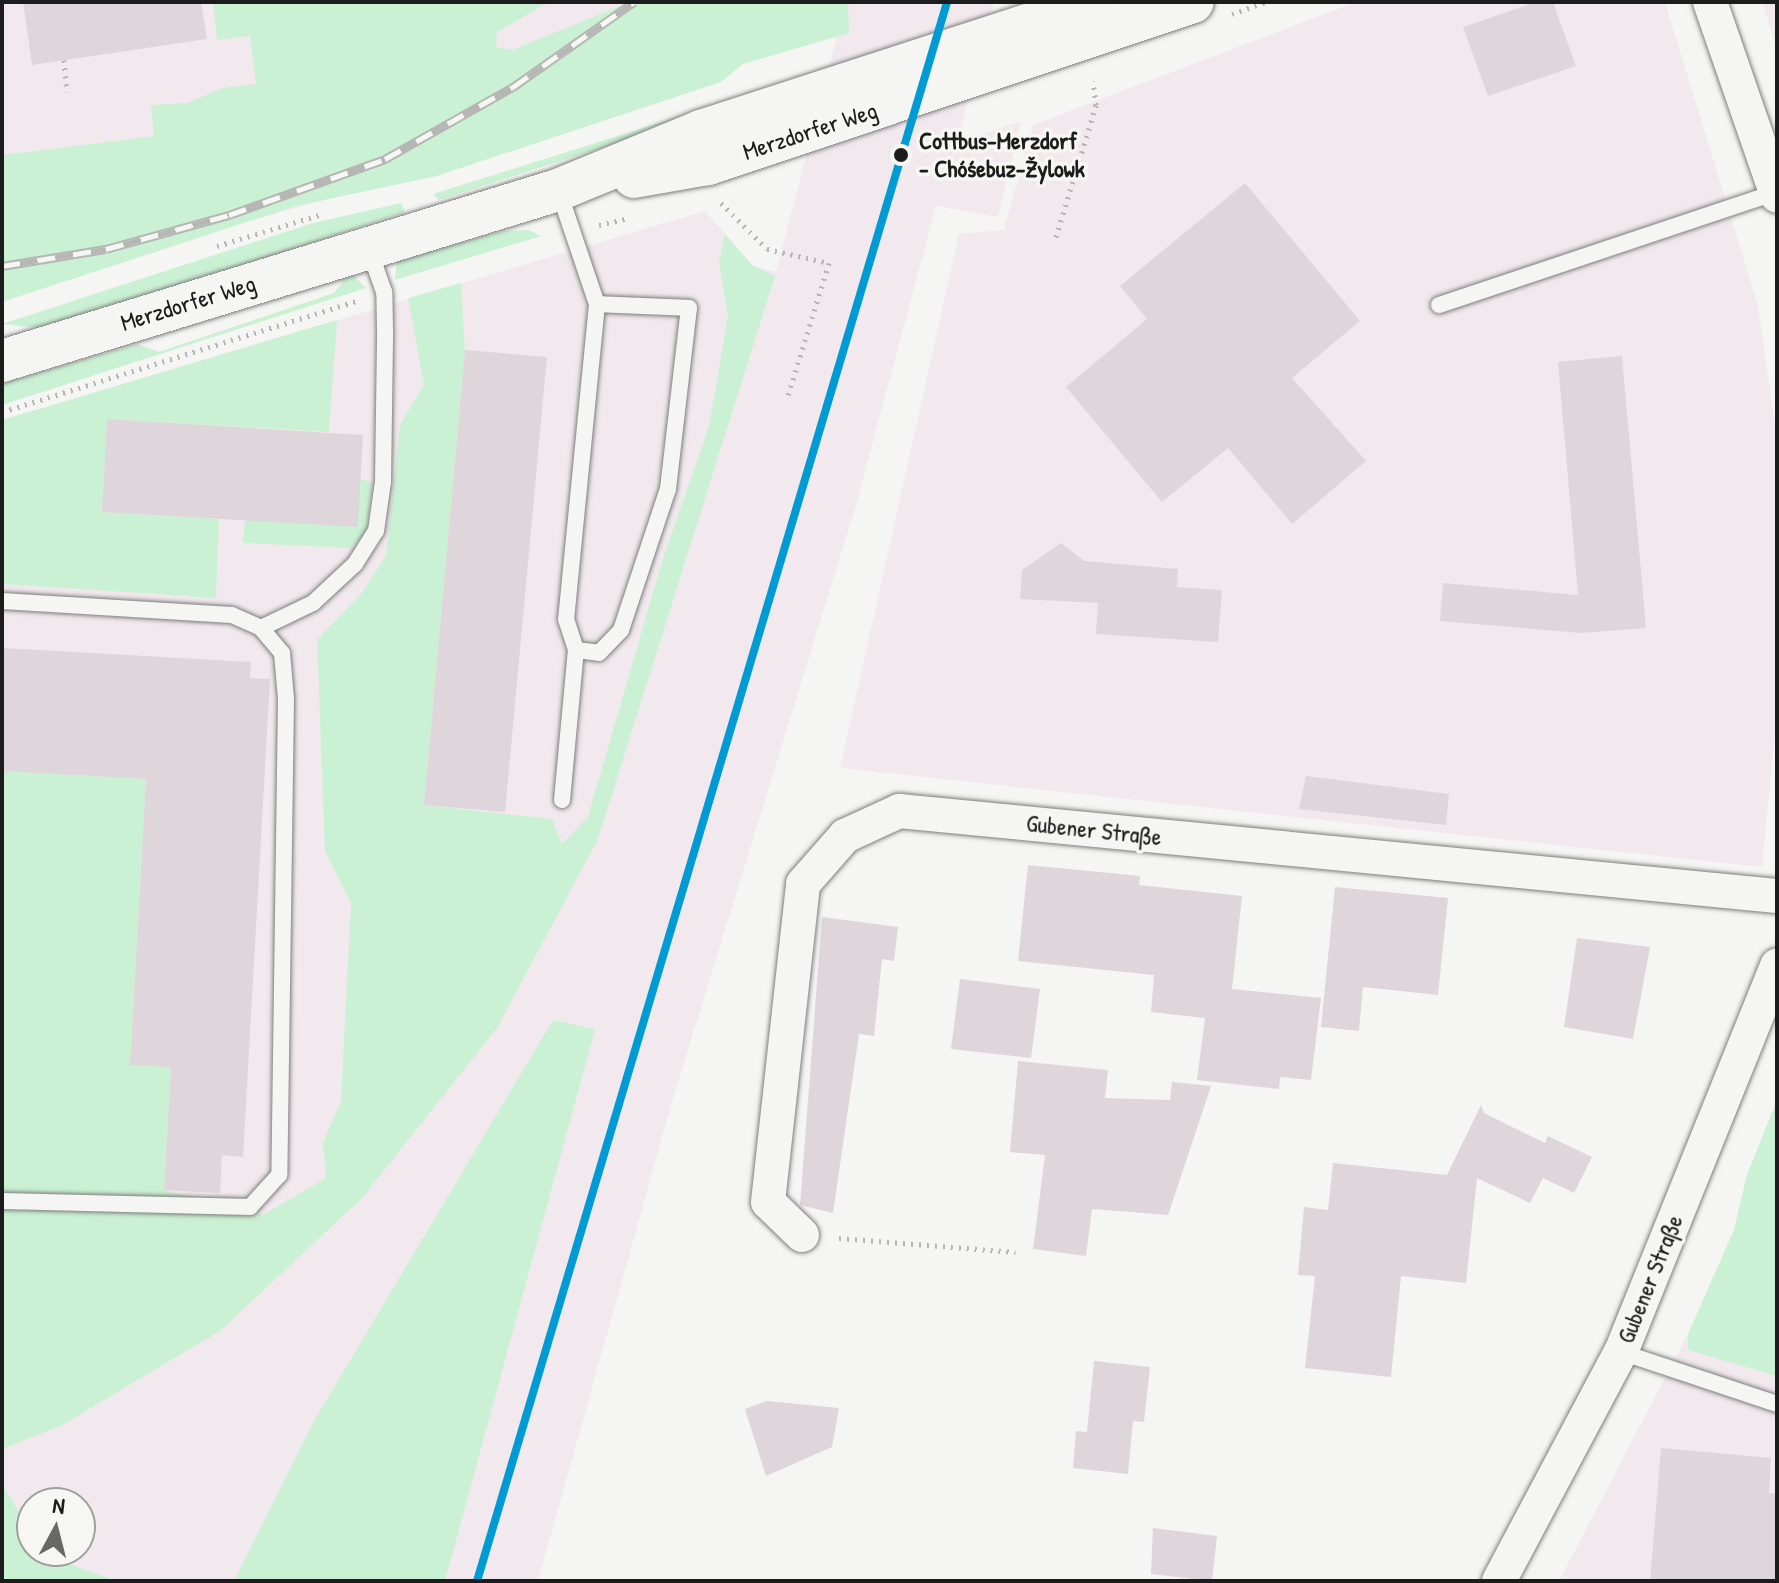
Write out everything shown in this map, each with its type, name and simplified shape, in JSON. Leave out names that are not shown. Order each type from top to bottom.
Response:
[{"type":"street","name":"Merzdorfer Weg","points":[[2,361],[558,190],[701,131],[1099,2]]},
{"type":"street","name":"Merzdorfer Weg","points":[[558,190],[708,164],[1193,2]]},
{"type":"street","points":[[1710,2],[1777,194]]},
{"type":"street","name":"Gubener Straße","points":[[802,1235],[768,1202],[803,884],[845,836],[899,811],[1777,896]]},
{"type":"street","name":"Gubener Straße","points":[[1499,1581],[1621,1352],[1777,965]]},
{"type":"lane","points":[[558,190],[597,304],[566,619],[576,650],[562,800]]},
{"type":"lane","points":[[1439,305],[1777,194]]},
{"type":"lane","points":[[261,628],[313,603],[355,564],[376,531],[383,482],[384,292],[368,248]]},
{"type":"lane","points":[[576,650],[599,653],[621,630],[663,503],[689,308],[597,304]]},
{"type":"lane","points":[[2,601],[232,615],[261,628],[282,653],[286,699],[279,1175],[250,1207],[2,1201]]},
{"type":"lane","points":[[1621,1352],[1777,1404]]},
{"type":"path","points":[[1056,237],[1096,105],[1085,40]]},
{"type":"path","points":[[64,60],[67,92]]},
{"type":"path","points":[[708,164],[713,195],[767,249],[829,263],[787,399]]},
{"type":"path","points":[[205,250],[325,213]]},
{"type":"path","points":[[802,1235],[1015,1252]]},
{"type":"shaded area","points":[[2,2],[693,2],[401,178],[2,291]]},
{"type":"shaded area","points":[[846,2],[994,2],[957,143],[1021,121],[998,217],[936,206],[856,505],[672,1102],[538,1581],[2,1581],[2,420],[705,211],[753,266],[776,272]]},
{"type":"shaded area","points":[[1356,2],[1665,2],[1758,306],[1777,439],[1777,712],[1762,867],[840,768],[959,234],[1004,230],[1033,125]]},
{"type":"shaded area","points":[[1762,2],[1777,2],[1777,49]]},
{"type":"shaded area","points":[[1777,1100],[1777,1581],[1559,1581],[1688,1334],[1734,1230],[1747,1175]]},
{"type":"green space","points":[[213,2],[549,2],[497,32],[496,47],[512,50],[630,2],[848,2],[849,33],[743,64],[721,82],[437,176],[296,206],[2,302],[2,155],[154,136],[151,105],[187,103],[223,88],[256,84],[250,36],[217,40]]},
{"type":"green space","points":[[687,114],[687,120],[439,200],[433,194]]},
{"type":"green space","points":[[401,203],[405,212],[183,285],[41,328],[2,324],[313,223]]},
{"type":"green space","points":[[529,230],[541,236],[395,280],[397,260],[504,231]]},
{"type":"green space","points":[[725,234],[753,266],[775,276],[598,839],[497,1028],[363,1197],[220,1331],[62,1425],[2,1449],[2,771],[146,779],[130,1064],[171,1067],[164,1190],[263,1215],[326,1178],[323,1143],[341,1101],[351,903],[325,851],[317,640],[361,594],[386,556],[400,425],[424,385],[408,298],[461,283],[465,350],[424,805],[552,819],[562,844],[588,817],[663,558],[709,427],[728,315],[719,263]]},
{"type":"green space","points":[[353,275],[366,288],[2,405],[2,384],[137,344],[159,352],[334,293],[343,282],[337,278]]},
{"type":"green space","points":[[337,320],[329,432],[107,419],[102,512],[219,519],[216,598],[2,584],[2,420]]},
{"type":"green space","points":[[361,479],[373,483],[366,535],[350,548],[243,543],[245,520]]},
{"type":"green space","points":[[553,1020],[595,1029],[445,1581],[234,1581],[314,1421]]},
{"type":"green space","points":[[1777,1100],[1777,1376],[1688,1350],[1688,1334],[1734,1230],[1747,1175]]},
{"type":"green space","points":[[2,1484],[16,1507],[16,1567],[77,1567],[117,1581],[2,1581]]},
{"type":"building","points":[[23,2],[201,2],[207,39],[32,65]]},
{"type":"building","points":[[1536,2],[1553,2],[1576,66],[1488,96],[1463,27]]},
{"type":"building","points":[[1245,183],[1360,321],[1292,378],[1366,461],[1292,524],[1228,448],[1162,502],[1066,387],[1147,319],[1120,286]]},
{"type":"building","points":[[465,350],[547,357],[505,812],[424,805]]},
{"type":"building","points":[[1622,356],[1646,628],[1581,633],[1440,621],[1443,583],[1578,595],[1558,362]]},
{"type":"building","points":[[107,419],[363,435],[358,527],[102,512]]},
{"type":"building","points":[[1061,543],[1084,561],[1178,569],[1177,587],[1222,590],[1218,642],[1096,634],[1098,603],[1020,599],[1022,570]]},
{"type":"building","points":[[2,648],[251,662],[250,678],[270,679],[243,1157],[222,1155],[220,1193],[164,1190],[171,1067],[130,1065],[146,779],[2,771]]},
{"type":"building","points":[[1306,776],[1449,794],[1446,825],[1299,809]]},
{"type":"building","points":[[1028,865],[1140,876],[1139,885],[1242,896],[1232,989],[1321,998],[1311,1080],[1280,1077],[1279,1089],[1197,1080],[1205,1018],[1151,1012],[1154,975],[1018,961]]},
{"type":"building","points":[[1335,887],[1448,898],[1438,995],[1363,987],[1359,1031],[1321,1027]]},
{"type":"building","points":[[822,917],[898,927],[894,961],[882,959],[874,1036],[859,1034],[833,1213],[800,1205]]},
{"type":"building","points":[[1577,938],[1650,947],[1633,1039],[1564,1027]]},
{"type":"building","points":[[960,979],[1040,989],[1031,1058],[951,1049]]},
{"type":"building","points":[[1018,1061],[1108,1070],[1105,1098],[1170,1100],[1172,1082],[1211,1086],[1168,1215],[1092,1209],[1086,1256],[1033,1249],[1045,1155],[1010,1152]]},
{"type":"building","points":[[1481,1105],[1484,1113],[1545,1143],[1548,1136],[1592,1157],[1574,1193],[1543,1178],[1530,1203],[1477,1178],[1466,1283],[1401,1276],[1391,1377],[1305,1368],[1315,1276],[1298,1275],[1304,1207],[1328,1210],[1333,1163],[1447,1175]]},
{"type":"building","points":[[1094,1361],[1150,1367],[1144,1422],[1133,1421],[1128,1474],[1073,1468],[1076,1431],[1087,1432]]},
{"type":"building","points":[[767,1401],[839,1408],[832,1447],[766,1476],[745,1409]]},
{"type":"building","points":[[1661,1448],[1771,1458],[1769,1493],[1777,1494],[1777,1581],[1650,1581]]},
{"type":"building","points":[[1153,1528],[1217,1536],[1212,1581],[1151,1574]]},
{"type":"railway","points":[[2,266],[106,249],[229,215],[385,159],[513,87],[634,2]]},
{"type":"transit line","points":[[477,1581],[947,2]]},
{"type":"place","name":"Cottbus-Merzdorf - Chóśebuz-Žylowk","points":[[901,155]]}]
